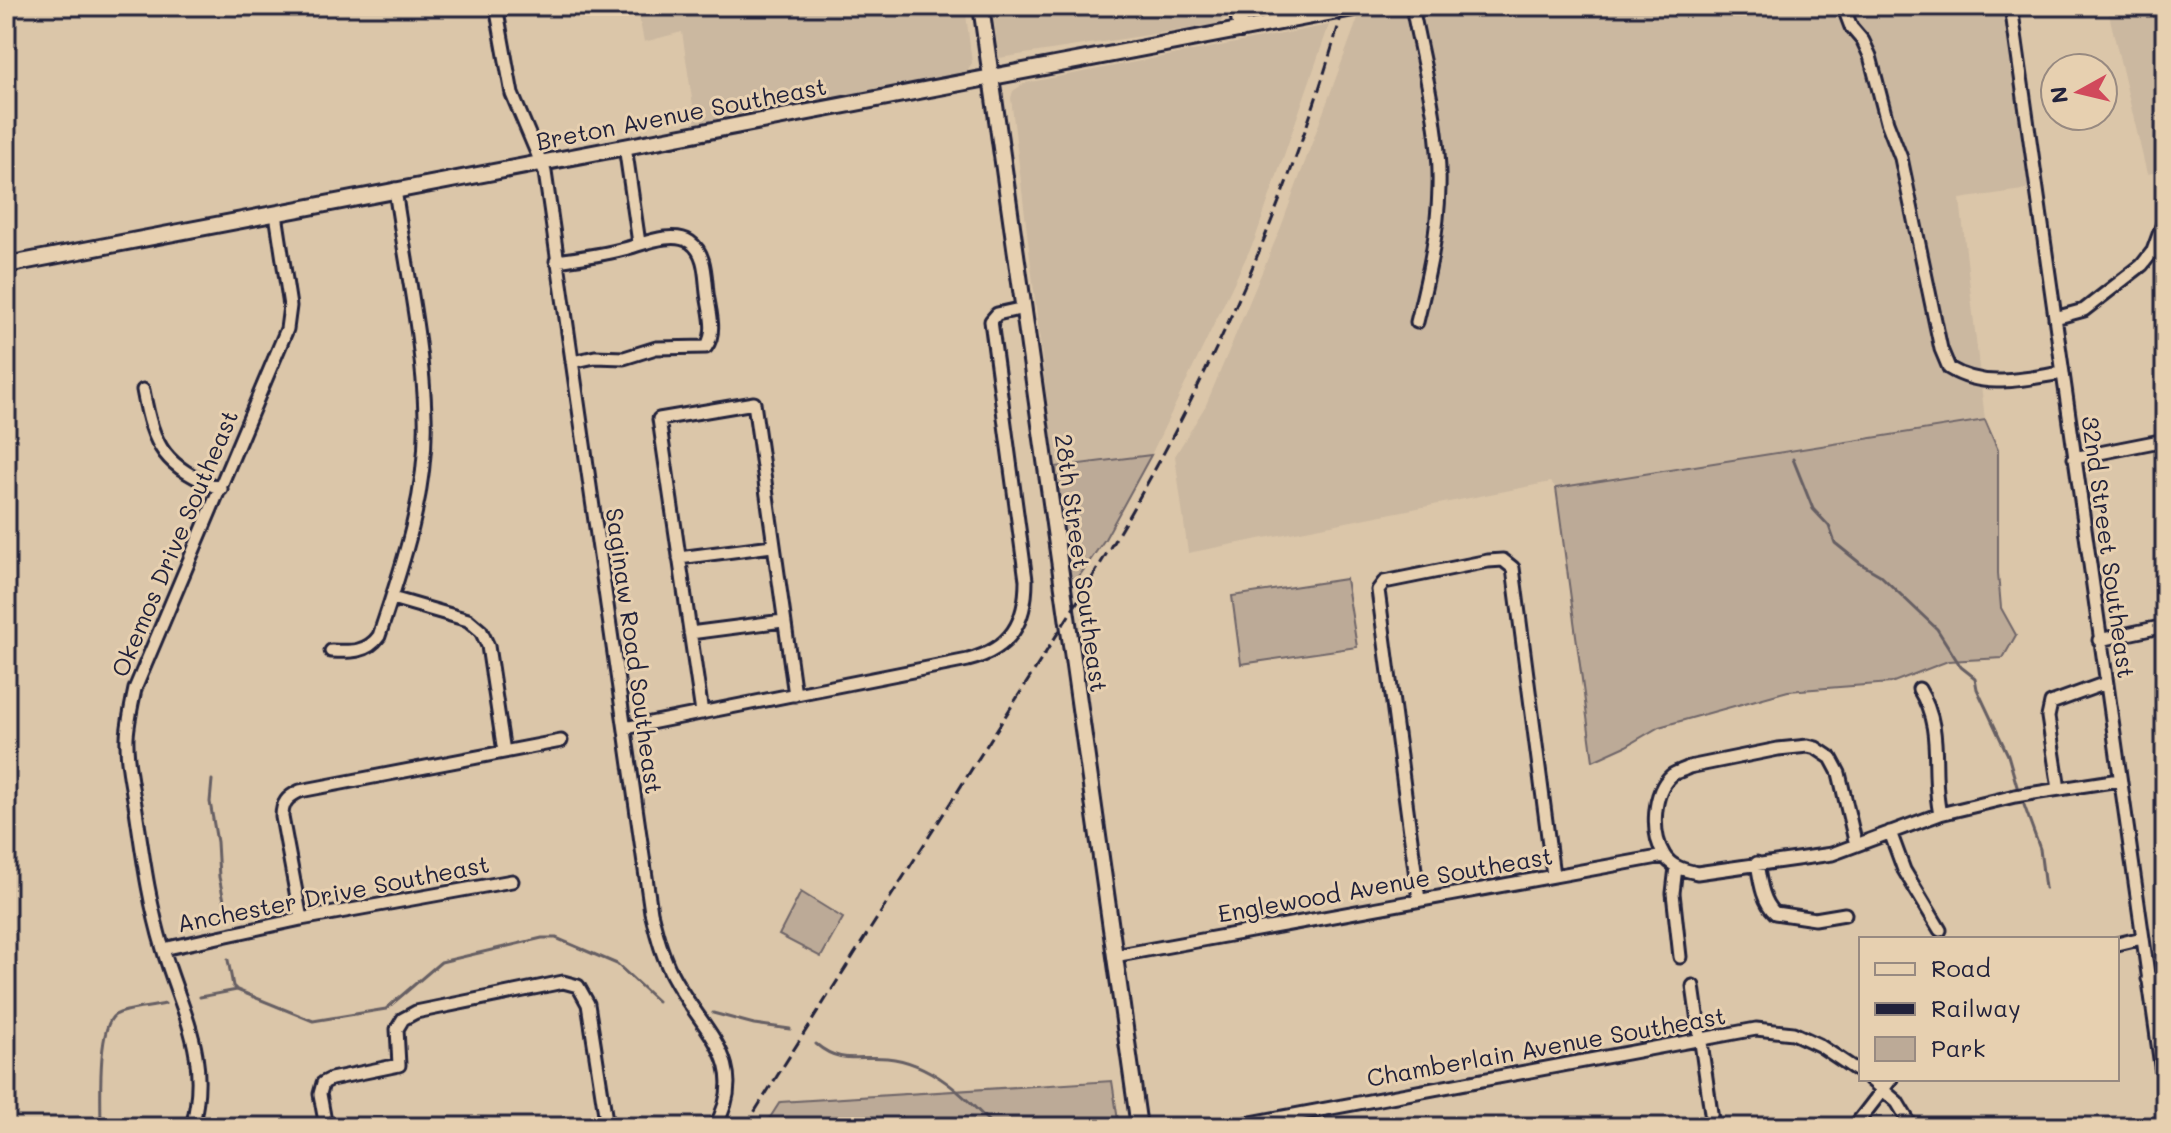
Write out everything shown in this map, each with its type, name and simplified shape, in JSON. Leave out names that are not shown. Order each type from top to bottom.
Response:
[{"type":"main road","name":"28th Street Southeast","points":[[981,6],[1139,1127]]},
{"type":"main road","points":[[1237,6],[1241,30]]},
{"type":"main road","name":"Breton Avenue Southeast","points":[[6,265],[1364,6]]},
{"type":"street","name":"Saginaw Road Southeast","points":[[496,6],[512,94],[546,176],[651,912],[674,979],[687,1002],[717,1041],[725,1059],[727,1093],[715,1127]]},
{"type":"street","points":[[1412,6],[1436,133],[1439,186],[1436,235],[1417,322]]},
{"type":"street","points":[[1843,6],[1851,27],[1870,56],[1887,122],[1901,158],[1941,349],[1949,368],[1977,381],[2002,382],[2062,373]]},
{"type":"street","name":"32nd Street Southeast","points":[[2011,6],[2165,1094]]},
{"type":"street","points":[[625,146],[639,243]]},
{"type":"street","points":[[331,651],[351,652],[373,645],[379,636],[410,540],[420,488],[425,417],[395,189]]},
{"type":"street","name":"Okemos Drive Southeast","points":[[192,1127],[197,1094],[194,1038],[163,949],[147,884],[127,738],[135,689],[287,329],[290,306],[276,214]]},
{"type":"street","points":[[2055,318],[2084,310],[2142,265],[2153,251],[2165,218]]},
{"type":"street","points":[[556,261],[667,239],[689,241],[703,260],[712,333],[706,347],[656,348],[624,358],[595,357],[572,362]]},
{"type":"street","points":[[625,728],[982,657],[1004,642],[1018,625],[1026,603],[1026,580],[991,321],[997,314],[1024,308]]},
{"type":"street","points":[[143,390],[149,425],[159,448],[196,479],[221,489]]},
{"type":"street","points":[[702,713],[659,419],[754,403],[795,695]]},
{"type":"street","points":[[2074,458],[2165,440]]},
{"type":"street","points":[[679,558],[772,546]]},
{"type":"street","points":[[1419,900],[1378,600],[1380,586],[1392,580],[1488,561],[1503,560],[1513,568],[1553,875]]},
{"type":"street","points":[[392,598],[468,620],[481,631],[488,646],[504,752]]},
{"type":"street","points":[[690,633],[783,621]]},
{"type":"street","points":[[2099,640],[2165,626]]},
{"type":"street","points":[[2059,789],[2048,717],[2051,703],[2106,683]]},
{"type":"street","points":[[1919,689],[1929,705],[1935,731],[1936,797],[1940,814]]},
{"type":"street","points":[[301,919],[282,817],[282,808],[290,795],[561,741]]},
{"type":"street","points":[[1856,845],[1839,773],[1831,758],[1808,746],[1689,767],[1673,774],[1663,785],[1656,816],[1657,837],[1664,856],[1676,867],[1697,873],[1832,854],[1940,814],[2059,789],[2120,783]]},
{"type":"street","points":[[1998,800],[2015,802],[2120,783]]},
{"type":"street","points":[[1890,832],[1909,880],[1940,930]]},
{"type":"street","name":"Englewood Avenue Southeast","points":[[1114,956],[1664,856]]},
{"type":"street","points":[[1757,863],[1765,898],[1770,910],[1775,913],[1815,919],[1845,914]]},
{"type":"street","points":[[1676,867],[1673,893],[1680,957]]},
{"type":"street","name":"Anchester Drive Southeast","points":[[163,949],[301,919],[512,881]]},
{"type":"street","points":[[2119,944],[2142,938]]},
{"type":"street","points":[[2148,979],[2165,977]]},
{"type":"street","points":[[326,1127],[320,1094],[323,1083],[399,1065],[397,1029],[403,1019],[416,1012],[445,1005],[563,982],[578,986],[588,1004],[607,1127]]},
{"type":"street","points":[[1693,986],[1713,1127]]},
{"type":"street","name":"Chamberlain Avenue Southeast","points":[[1229,1127],[1756,1029],[1793,1033],[1819,1045],[1859,1072]]},
{"type":"street","points":[[1854,1127],[1887,1084],[1912,1127]]},
{"type":"shaded area","points":[[637,6],[965,6],[972,63],[967,71],[960,73],[696,126],[682,32],[644,42]]},
{"type":"shaded area","points":[[992,6],[1226,6],[1227,12],[1220,24],[999,58]]},
{"type":"shaded area","points":[[1424,6],[2003,6],[2029,189],[1960,199],[1985,420],[1556,488],[1551,482],[1188,553],[1175,456],[1206,405],[1281,227],[1358,18]]},
{"type":"shaded area","points":[[2107,6],[2165,6],[2165,171],[2147,174]]},
{"type":"shaded area","points":[[1329,25],[1255,239],[1151,455],[1055,467],[1011,98],[1013,91],[1025,83]]},
{"type":"green space","points":[[1985,420],[1998,450],[2001,608],[2016,635],[2003,658],[1948,661],[1891,683],[1788,691],[1659,727],[1593,761],[1556,488]]},
{"type":"green space","points":[[1151,455],[1105,539],[1071,588],[1055,467]]},
{"type":"green space","points":[[1346,579],[1357,647],[1241,664],[1232,596]]},
{"type":"green space","points":[[801,892],[843,918],[821,957],[779,935]]},
{"type":"green space","points":[[1112,1081],[1119,1127],[764,1127],[780,1102]]},
{"type":"waterway","points":[[1793,459],[1813,509],[1829,526],[1835,543],[1880,575],[1937,629],[1961,667],[1975,678],[1977,689],[2008,755],[2018,790]]},
{"type":"waterway","points":[[212,780],[210,802],[219,877],[228,919]]},
{"type":"waterway","points":[[2024,805],[2040,849],[2045,888]]},
{"type":"waterway","points":[[200,997],[237,990],[313,1021],[386,1009],[441,962],[542,938],[556,938],[617,964],[657,1001]]},
{"type":"waterway","points":[[228,960],[233,986],[237,990]]},
{"type":"waterway","points":[[101,1127],[101,1067],[109,1022],[115,1015],[132,1009],[165,1004]]},
{"type":"waterway","points":[[713,1013],[754,1024],[790,1029]]},
{"type":"waterway","points":[[816,1044],[842,1057],[887,1058],[918,1066],[946,1082],[994,1127]]},
{"type":"railway","points":[[745,1127],[1053,641],[1161,459],[1209,363],[1275,213],[1312,110],[1344,6]]}]
